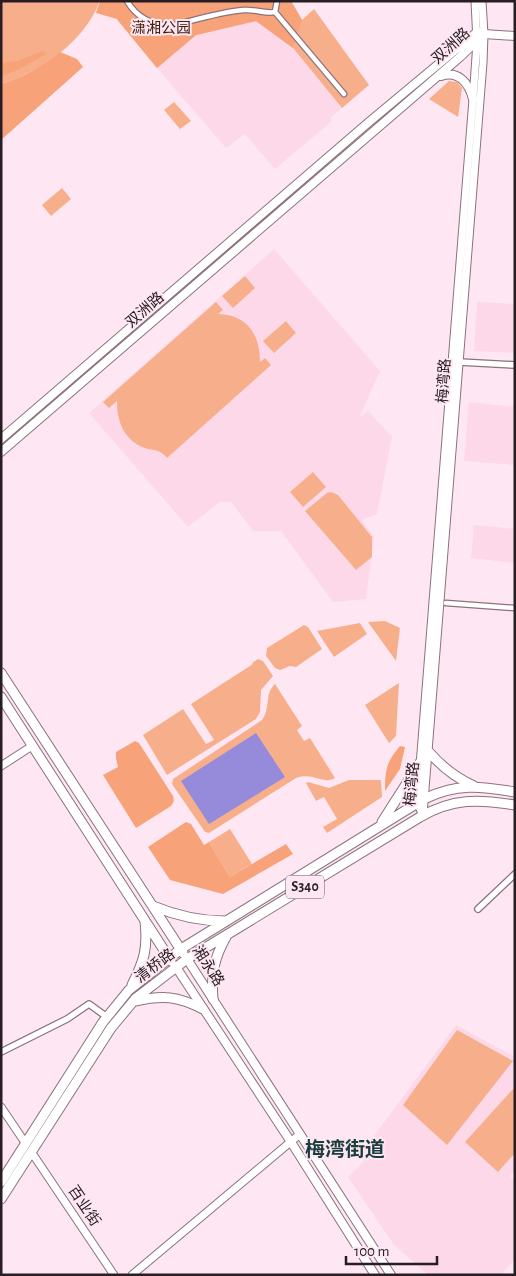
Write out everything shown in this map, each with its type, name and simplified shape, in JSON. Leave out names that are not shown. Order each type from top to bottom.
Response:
[{"type":"main road","points":[[481,33],[515,36]]},
{"type":"main road","name":"双洲路","points":[[1,452],[436,78],[477,42],[481,33]]},
{"type":"main road","name":"双洲路","points":[[1,439],[408,89],[481,33]]},
{"type":"main road","points":[[436,78],[448,74],[461,78],[470,88],[473,99]]},
{"type":"main road","points":[[408,89],[414,96]]},
{"type":"main road","name":"湘永路","points":[[1,673],[390,1275]]},
{"type":"main road","name":"湘永路","points":[[1,698],[375,1275]]},
{"type":"main road","points":[[379,827],[425,757],[455,777],[474,786]]},
{"type":"main road","name":"S340","points":[[421,801],[440,792],[474,786],[515,792]]},
{"type":"main road","name":"清桥路","points":[[1,1182],[106,1017],[129,990],[181,949],[421,801]]},
{"type":"main road","name":"S340","points":[[423,815],[455,802],[481,801],[515,805]]},
{"type":"main road","name":"清桥路","points":[[1,1199],[111,1028],[134,1000],[187,959],[423,815]]},
{"type":"main road","points":[[153,906],[189,919],[226,922],[229,934],[218,952],[211,980],[213,999]]},
{"type":"main road","points":[[144,919],[146,951],[141,968],[129,990],[134,1000],[169,997],[185,1000],[203,1009]]},
{"type":"street","points":[[127,1],[131,8],[151,23],[171,26],[232,11],[275,12]]},
{"type":"street","points":[[275,12],[277,1]]},
{"type":"street","name":"梅湾路","points":[[475,1],[481,33]]},
{"type":"street","name":"梅湾路","points":[[423,815],[421,801],[459,362],[482,1]]},
{"type":"street","points":[[275,12],[344,94]]},
{"type":"street","name":"梅湾路","points":[[425,757],[477,42]]},
{"type":"street","points":[[459,362],[515,365]]},
{"type":"street","points":[[446,603],[515,608]]},
{"type":"street","points":[[1,766],[32,746]]},
{"type":"street","points":[[478,910],[515,874]]},
{"type":"street","points":[[1,1052],[53,1026],[89,1004],[106,1017]]},
{"type":"street","points":[[1,1107],[26,1144]]},
{"type":"street","points":[[132,1275],[300,1134]]},
{"type":"street","name":"百业街","points":[[32,1153],[114,1275]]},
{"type":"shaded area","points":[[256,21],[293,48],[342,108],[330,118],[332,121],[275,169],[245,134],[226,148],[157,68],[196,35]]},
{"type":"shaded area","points":[[274,249],[380,371],[359,418],[368,411],[392,437],[377,514],[362,520],[374,537],[366,599],[333,602],[281,531],[253,531],[231,502],[220,502],[188,527],[89,413]]},
{"type":"shaded area","points":[[477,302],[515,304],[515,353],[474,351]]},
{"type":"shaded area","points":[[469,402],[515,407],[515,465],[464,461]]},
{"type":"shaded area","points":[[474,525],[515,529],[515,563],[471,558]]},
{"type":"shaded area","points":[[256,733],[285,777],[209,824],[181,781]]},
{"type":"shaded area","points":[[456,1025],[515,1057],[515,1171],[510,1176],[515,1181],[515,1259],[501,1275],[428,1275],[394,1245],[348,1177],[364,1161],[365,1148]]},
{"type":"green space","points":[[1,1],[100,1],[84,29],[60,53],[32,71],[1,84]]},
{"type":"green space","name":"潇湘公园","points":[[100,1],[291,1],[302,20],[293,48],[256,21],[196,35],[157,68],[117,19],[96,13]]},
{"type":"green space","name":"潇湘公园","points":[[291,1],[302,20],[314,9],[369,85],[342,108],[293,48],[256,21],[196,35],[157,68],[110,11]]},
{"type":"green space","points":[[43,51],[46,54],[18,70],[1,76],[1,63],[17,61]]},
{"type":"green space","points":[[60,52],[77,59],[83,67],[1,140],[1,84],[32,71]]},
{"type":"green space","points":[[449,81],[457,82],[462,88],[458,117],[429,99]]},
{"type":"green space","points":[[174,102],[191,121],[180,129],[164,110]]},
{"type":"green space","points":[[62,188],[71,199],[51,216],[42,205]]},
{"type":"green space","points":[[245,276],[255,288],[233,308],[222,296]]},
{"type":"green space","points":[[216,302],[223,310],[218,314],[237,318],[250,328],[258,343],[260,362],[265,358],[271,365],[167,458],[161,452],[142,447],[130,439],[122,428],[118,415],[117,401],[109,408],[103,402]]},
{"type":"green space","points":[[286,321],[296,333],[274,353],[263,341]]},
{"type":"green space","points":[[313,472],[326,487],[303,507],[290,492]]},
{"type":"green space","points":[[331,492],[338,495],[372,537],[372,557],[356,570],[305,511],[327,493]]},
{"type":"green space","points":[[385,621],[400,628],[396,661],[368,622]]},
{"type":"green space","points":[[360,623],[367,634],[334,657],[317,631]]},
{"type":"green space","points":[[304,625],[308,627],[322,649],[296,667],[290,666],[280,670],[275,668],[266,656],[267,648]]},
{"type":"green space","points":[[258,659],[263,661],[273,676],[261,690],[260,712],[256,719],[167,775],[143,735],[183,709],[206,744],[214,740],[191,704]]},
{"type":"green space","points":[[399,683],[396,736],[389,743],[365,705]]},
{"type":"green space","points":[[275,684],[302,726],[297,730],[304,741],[310,738],[335,778],[326,780],[308,776],[296,778],[209,833],[205,832],[172,784],[173,779],[262,720],[265,715],[270,692]]},
{"type":"green space","points":[[135,741],[139,743],[173,796],[174,801],[171,806],[136,828],[103,775],[118,767],[116,752]]},
{"type":"green space","points":[[400,746],[405,747],[400,769],[385,791],[387,767]]},
{"type":"green space","points":[[349,780],[381,780],[382,797],[327,833],[323,827],[337,819],[324,797],[316,801],[306,783],[329,788]]},
{"type":"green space","points":[[186,822],[191,824],[204,845],[209,842],[230,877],[286,844],[293,854],[223,894],[170,880],[148,847]]},
{"type":"green space","points":[[230,829],[252,864],[230,877],[209,842]]},
{"type":"green space","points":[[457,1030],[513,1061],[447,1145],[403,1105]]},
{"type":"green space","points":[[513,1089],[515,1090],[515,1153],[498,1172],[465,1142]]},
{"type":"district","name":"梅湾街道","points":[[345,1150]]}]
